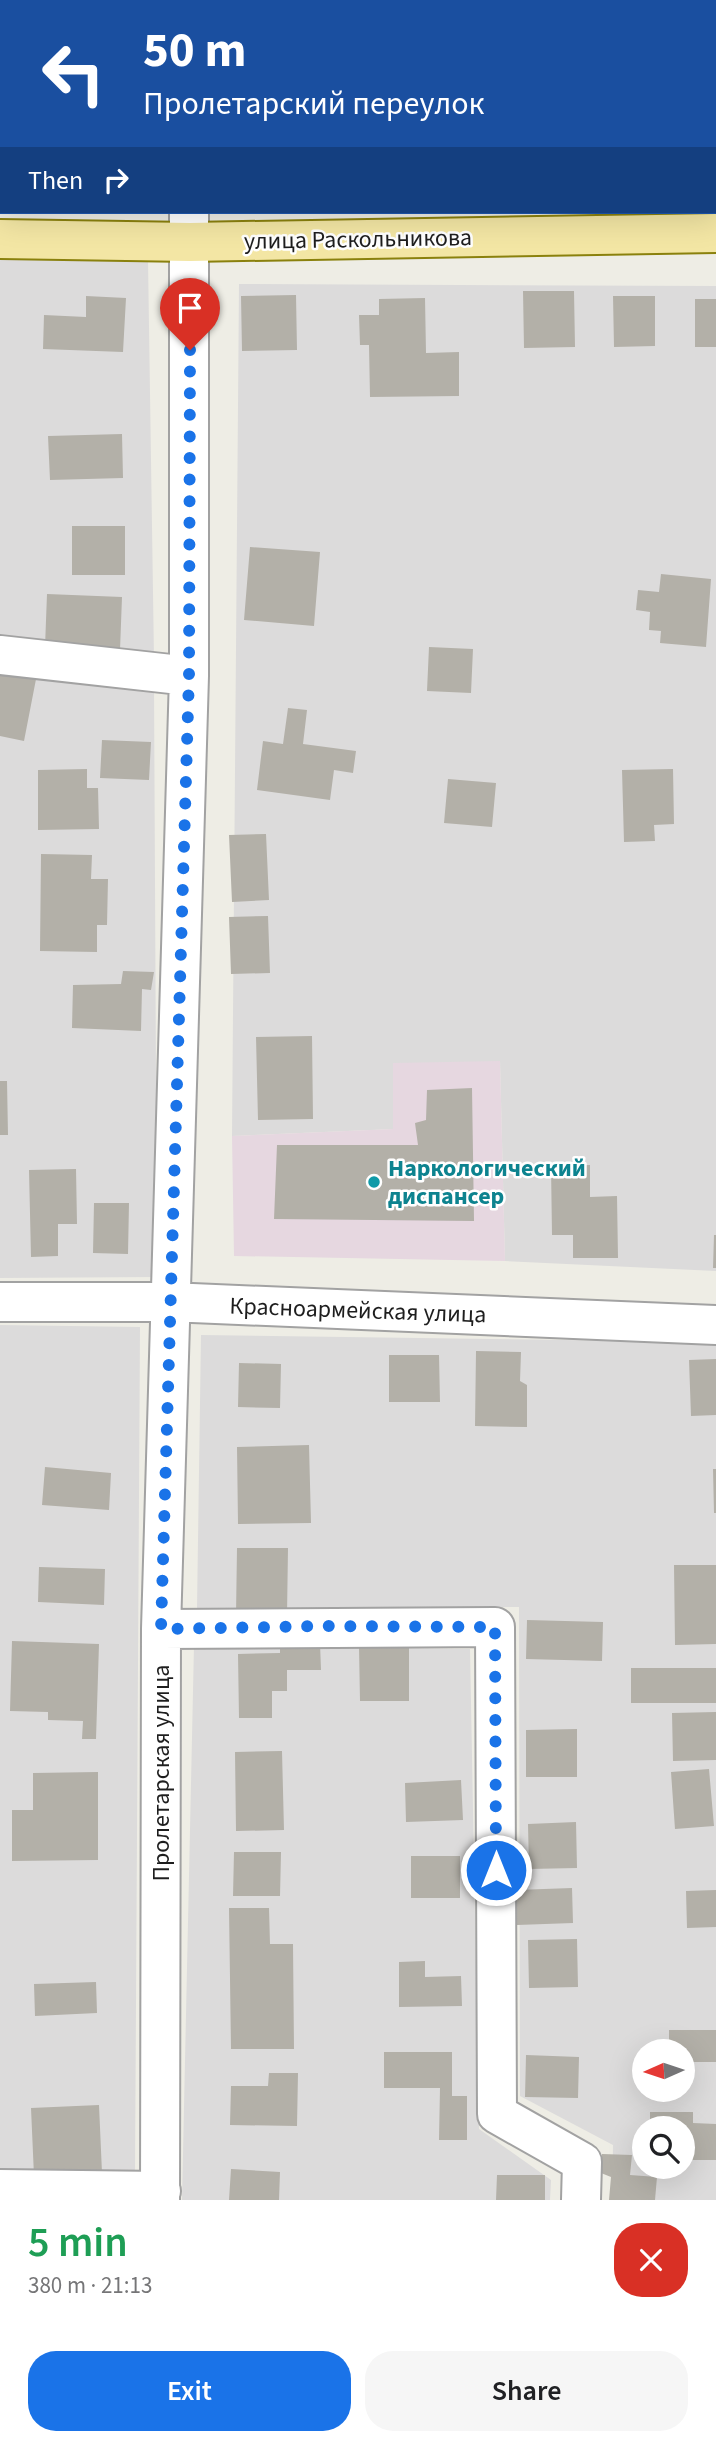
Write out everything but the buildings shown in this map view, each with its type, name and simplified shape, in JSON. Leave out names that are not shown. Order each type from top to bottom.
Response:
[{"type":"main road","name":"улица Раскольникова","points":[[0,239],[189,227],[716,233]]},
{"type":"street","name":"Пролетарская улица","points":[[160,2196],[161,1629],[189,676],[189,227]]},
{"type":"street","points":[[0,655],[189,676]]},
{"type":"street","name":"Красноармейская улица","points":[[0,1302],[169,1302],[716,1325]]},
{"type":"street","points":[[161,1629],[495,1627],[497,2114],[582,2162],[581,2200]]},
{"type":"street","points":[[0,2189],[160,2196]]},
{"type":"shaded area","points":[[0,258],[148,260],[154,659],[0,635]]},
{"type":"shaded area","points":[[239,284],[716,286],[716,1271],[505,1261],[500,1061],[394,1129],[232,1136]]},
{"type":"shaded area","points":[[0,664],[154,684],[157,1277],[0,1278]]},
{"type":"shaded area","points":[[500,1061],[505,1261],[234,1256],[232,1136],[393,1129],[393,1063]]},
{"type":"shaded area","points":[[0,1325],[140,1327],[135,2174],[0,2172]]},
{"type":"shaded area","points":[[201,1335],[716,1342],[716,2200],[612,2200],[613,2145],[520,2096],[519,1607],[197,1609]]},
{"type":"shaded area","points":[[194,1645],[470,1649],[479,2129],[551,2180],[550,2200],[182,2200]]},
{"type":"place","name":"Наркологический диспансер","points":[[374,1182]]},
{"type":"route","points":[[190,350],[189,676],[161,1629],[495,1627],[496,1870]]}]
